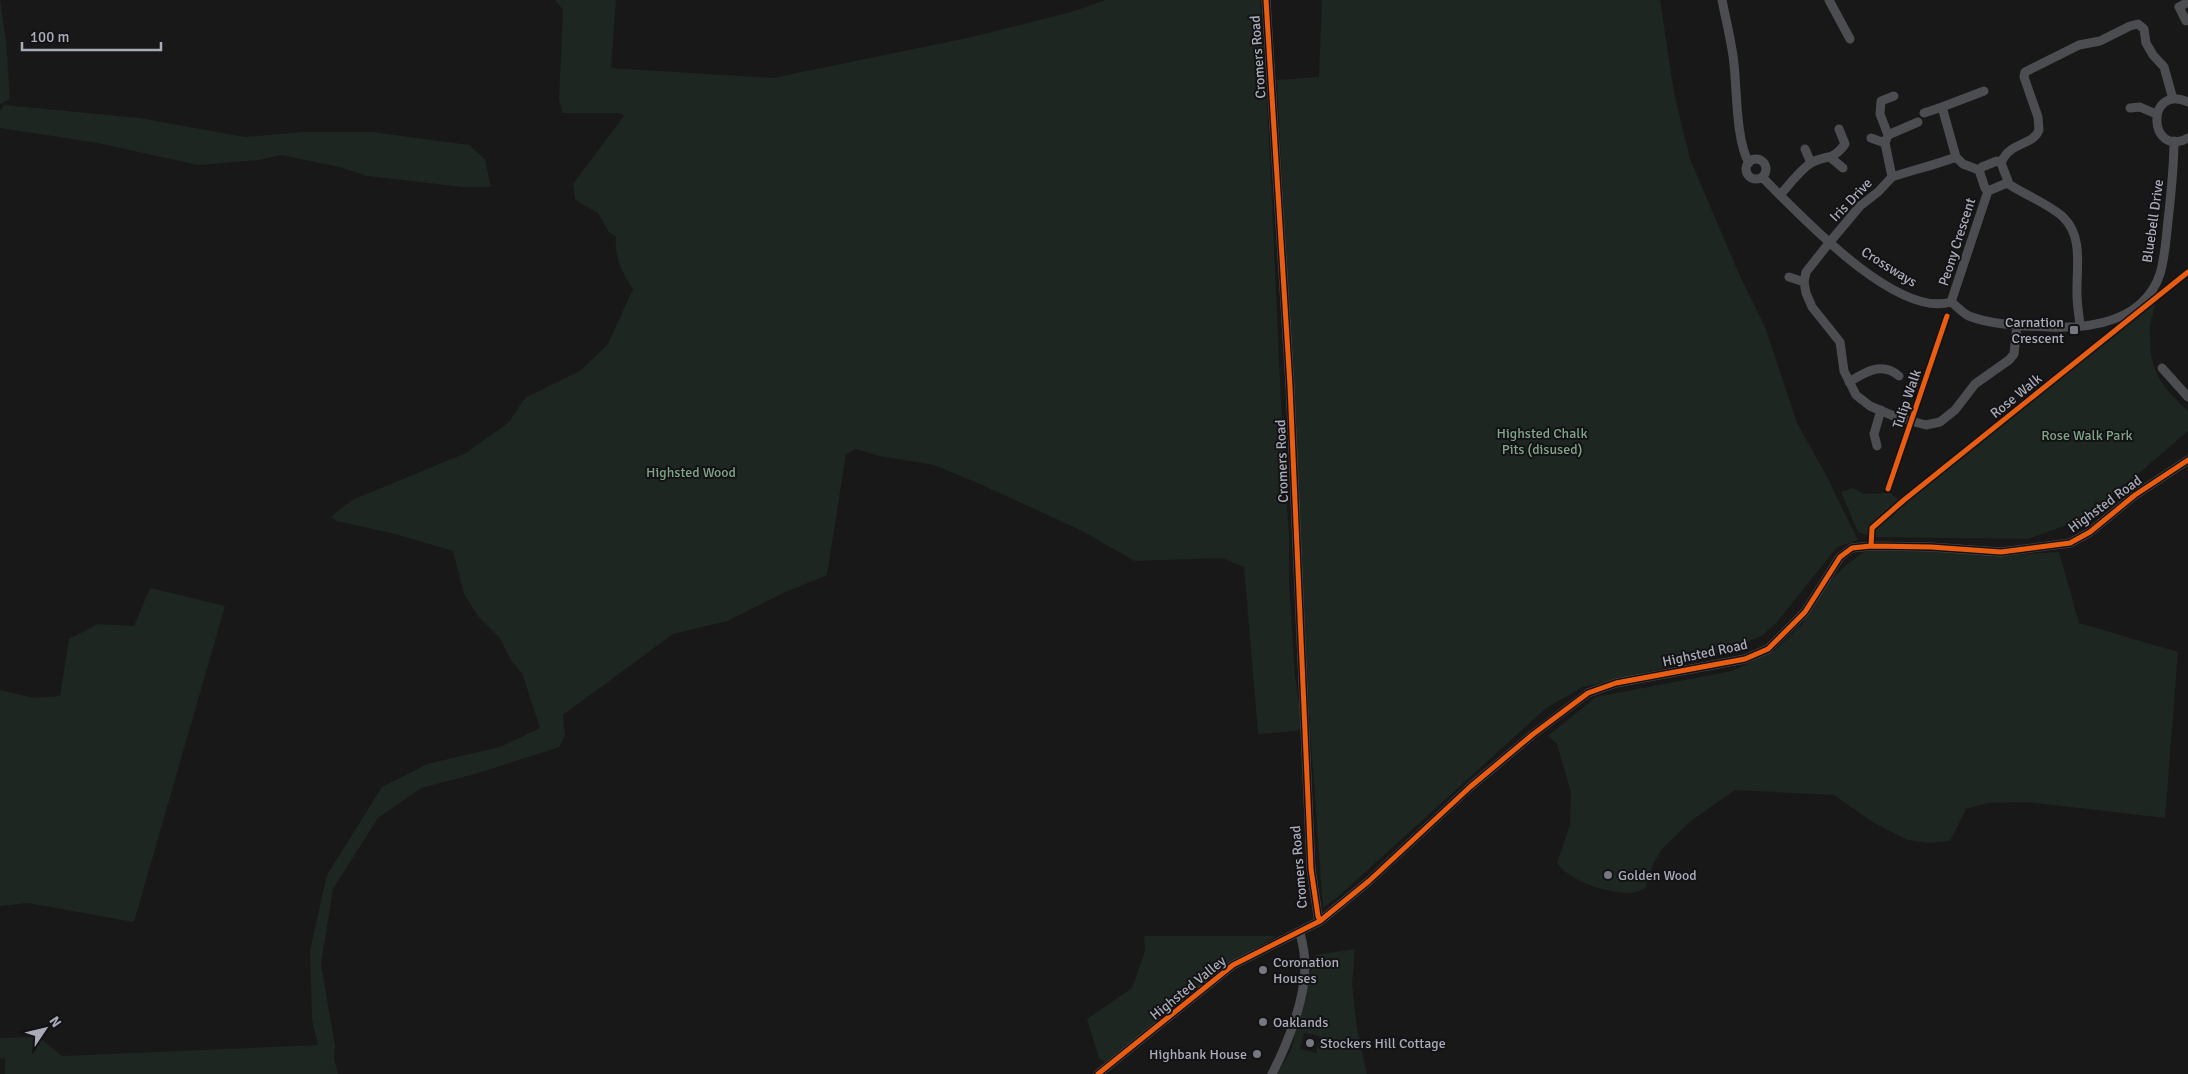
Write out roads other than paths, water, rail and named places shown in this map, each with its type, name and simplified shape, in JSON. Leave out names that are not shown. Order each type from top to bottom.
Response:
[{"type":"street","name":"Cromers Road","points":[[1266,0],[1290,386],[1311,868],[1320,921]]},
{"type":"street","name":"Crossways","points":[[1722,0],[1734,62],[1740,130],[1745,156],[1749,163]]},
{"type":"street","points":[[1829,0],[1850,39]]},
{"type":"street","points":[[2186,21],[2179,6],[2188,2]]},
{"type":"street","points":[[2001,163],[2008,151],[2034,138],[2039,130],[2038,117],[2024,77],[2026,72],[2079,45],[2100,41],[2130,26],[2138,24],[2144,29],[2146,43],[2153,55],[2164,67],[2173,99]]},
{"type":"street","points":[[1924,113],[1984,90]]},
{"type":"street","points":[[1894,96],[1882,102],[1880,109],[1887,139],[1892,177],[1956,157]]},
{"type":"street","points":[[2188,101],[2173,99],[2163,104],[2156,114],[2159,132],[2167,139],[2174,141],[2188,138]]},
{"type":"street","points":[[1942,107],[1956,157],[1963,164],[1979,170]]},
{"type":"street","points":[[2130,108],[2140,107],[2156,114]]},
{"type":"street","points":[[1872,138],[1887,139],[1918,122]]},
{"type":"street","points":[[1780,195],[1811,163],[1831,158],[1840,151],[1845,144],[1839,129]]},
{"type":"street","name":"Bluebell Drive","points":[[2017,325],[2061,328],[2101,323],[2126,315],[2139,306],[2155,283],[2164,259],[2174,170],[2174,141]]},
{"type":"street","points":[[1805,149],[1811,163]]},
{"type":"street","points":[[1831,158],[1843,168]]},
{"type":"street","name":"Crossways","points":[[1758,159],[1762,161],[1767,170],[1763,178],[1758,180],[1748,176],[1746,170],[1749,163],[1758,159]]},
{"type":"street","points":[[1979,170],[1997,161],[2001,163]]},
{"type":"street","points":[[2001,163],[2008,181],[2007,184]]},
{"type":"street","points":[[1979,170],[1985,188],[1988,191],[2007,184],[2054,210],[2070,226],[2076,242],[2077,296],[2080,326]]},
{"type":"street","name":"Iris Drive","points":[[1804,282],[1806,272],[1860,206],[1878,192],[1892,177]]},
{"type":"street","name":"Crossways","points":[[1763,178],[1830,243],[1884,284],[1907,297],[1927,304],[1942,305],[1951,302]]},
{"type":"street","name":"Peony Crescent","points":[[1951,302],[1988,191]]},
{"type":"street","points":[[1789,277],[1804,282],[1812,307],[1840,342],[1844,371],[1861,400],[1881,410],[1926,425],[1940,422],[1954,410],[1975,384],[2009,360],[2014,354],[2017,325],[1969,316],[1951,302]]},
{"type":"street","points":[[1849,382],[1868,370],[1879,368],[1889,370],[1899,376]]},
{"type":"street","points":[[2162,368],[2188,396]]},
{"type":"street","points":[[1876,446],[1874,434],[1881,410]]},
{"type":"street","name":"Highsted Road","points":[[1300,933],[1320,921],[1369,881],[1470,787],[1532,735],[1588,693],[1616,683],[1745,659],[1768,649],[1805,612],[1840,557],[1852,548],[1881,546],[2001,552],[2070,543],[2090,532],[2135,495],[2188,460]]},
{"type":"street","points":[[1272,1074],[1288,1044],[1303,985],[1305,961],[1300,933]]},
{"type":"street","name":"Highsted Valley","points":[[1098,1074],[1233,965],[1300,933]]},
{"type":"place","name":"Carnation Crescent","points":[[2074,330]]},
{"type":"place","name":"Golden Wood","points":[[1608,875]]},
{"type":"place","name":"Coronation Houses","points":[[1263,970]]},
{"type":"place","name":"Oaklands","points":[[1263,1022]]},
{"type":"place","name":"Stockers Hill Cottage","points":[[1310,1043]]},
{"type":"place","name":"Highbank House","points":[[1257,1054]]},
{"type":"park label","name":"Rose Walk Park","points":[[2087,435]]},
{"type":"park label","name":"Highsted Chalk Pits (disused)","points":[[1542,442]]},
{"type":"park label","name":"Highsted Wood","points":[[691,472]]}]
